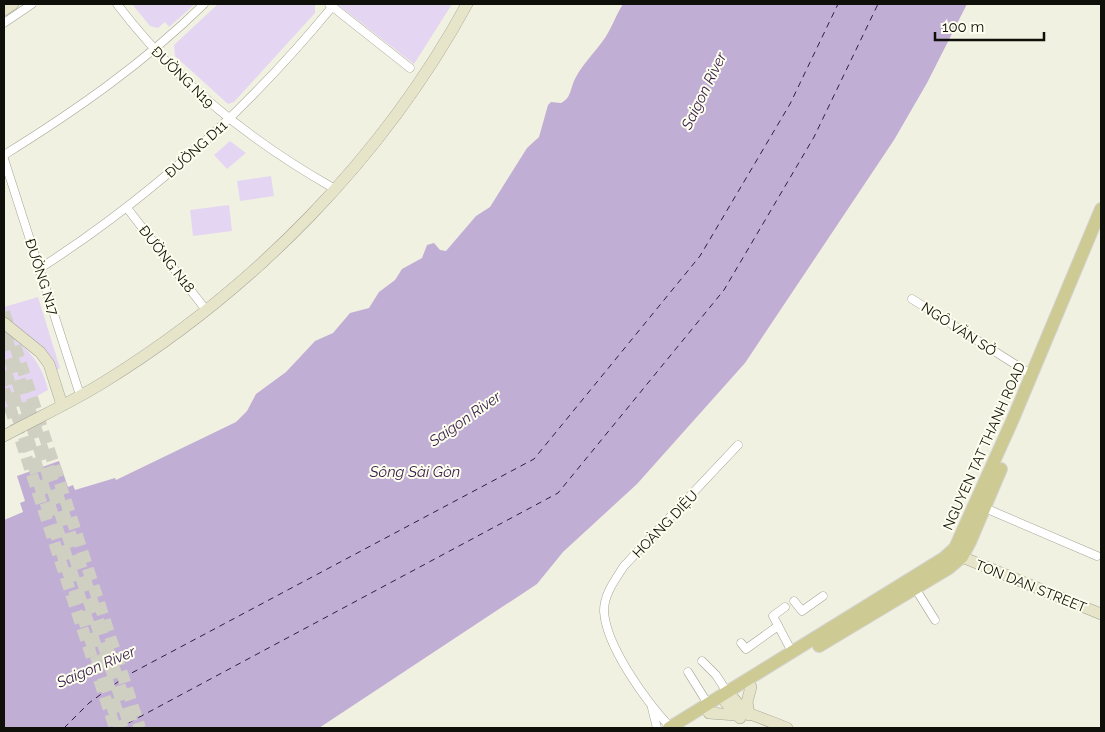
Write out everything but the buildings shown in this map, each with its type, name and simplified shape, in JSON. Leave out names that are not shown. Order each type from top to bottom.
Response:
[{"type":"main road","name":"NGUYEN TAT THANH ROAD","points":[[670,728],[752,687],[949,568],[984,508],[1101,209]]},
{"type":"main road","name":"NGUYEN TAT THANH ROAD","points":[[958,552],[962,536],[1036,376],[1046,362],[1101,231]]},
{"type":"main road","name":"NGUYEN TAT THANH ROAD","points":[[729,698],[792,652],[944,558],[958,552]]},
{"type":"main road","name":"NGUYEN TAT THANH ROAD","points":[[685,728],[708,709]]},
{"type":"street","points":[[4,10],[13,4]]},
{"type":"street","points":[[4,24],[32,4]]},
{"type":"street","name":"ĐƯỜNG N19","points":[[117,4],[154,49],[191,87],[229,120],[271,152],[335,189]]},
{"type":"street","points":[[4,155],[76,109],[154,49],[204,4]]},
{"type":"street","points":[[4,436],[80,395],[128,366],[206,310],[269,257],[335,189],[409,96],[467,4]]},
{"type":"street","points":[[331,5],[410,68]]},
{"type":"street","name":"ĐƯỜNG D11","points":[[39,269],[127,208],[180,166],[274,74],[331,5]]},
{"type":"street","name":"ĐƯỜNG N17","points":[[4,159],[80,395]]},
{"type":"street","name":"ĐƯỜNG N18","points":[[127,208],[206,310]]},
{"type":"street","name":"NGÔ VĂN SỞ","points":[[912,299],[1036,376]]},
{"type":"street","points":[[4,323],[31,344],[49,364],[62,405]]},
{"type":"street","points":[[670,728],[652,706],[610,639],[604,611],[609,588],[624,566],[738,445]]},
{"type":"street","points":[[984,508],[1097,556]]},
{"type":"street","name":"TON DAN STREET","points":[[958,552],[1101,614]]},
{"type":"street","points":[[916,588],[935,620]]},
{"type":"street","points":[[794,600],[802,611],[822,596]]},
{"type":"street","points":[[785,607],[773,616],[792,652]]},
{"type":"street","points":[[741,643],[746,649],[778,626]]},
{"type":"street","points":[[702,661],[716,676],[729,698],[736,715]]},
{"type":"street","points":[[688,672],[708,709],[736,715],[765,728]]},
{"type":"street","points":[[749,715],[747,702],[752,687]]},
{"type":"street","points":[[729,698],[749,715],[787,728]]},
{"type":"street","points":[[652,706],[657,728]]},
{"type":"shaded area","points":[[132,4],[195,4],[169,27],[165,22],[158,28],[150,26]]},
{"type":"shaded area","points":[[218,4],[315,5],[315,13],[234,102],[228,104],[175,56],[174,45]]},
{"type":"shaded area","points":[[337,4],[452,4],[414,64]]},
{"type":"shaded area","points":[[230,141],[246,153],[227,169],[214,155]]},
{"type":"shaded area","points":[[271,176],[274,196],[240,201],[237,181]]},
{"type":"shaded area","points":[[229,205],[232,231],[193,236],[190,210]]},
{"type":"shaded area","points":[[38,297],[60,368],[55,371],[4,318],[4,307]]},
{"type":"shaded area","points":[[4,330],[32,356],[41,371],[48,390],[4,414]]},
{"type":"water","name":"Sông Sài Gòn","points":[[623,4],[967,4],[927,83],[894,140],[745,363],[637,484],[563,552],[537,584],[319,728],[4,728],[4,520],[23,512],[20,503],[25,501],[17,476],[59,461],[68,487],[73,485],[75,490],[115,478],[116,480],[236,422],[247,411],[256,394],[286,372],[315,341],[333,333],[350,313],[369,308],[379,292],[395,280],[402,269],[422,258],[427,245],[434,243],[440,250],[446,251],[476,216],[490,207],[527,148],[539,137],[548,105],[551,102],[561,103],[565,101],[579,72],[605,38]]},
{"type":"ferry route","points":[[64,728],[89,703],[126,676],[534,459],[700,256],[790,104],[838,4]]},
{"type":"ferry route","points":[[119,728],[558,493],[724,290],[814,137],[878,4]]},
{"type":"tunnel","points":[[4,312],[140,728]]},
{"type":"tunnel","points":[[4,336],[132,728]]},
{"type":"tunnel","points":[[4,371],[121,728]]},
{"type":"tunnel","points":[[4,389],[115,728]]},
{"type":"water label","name":"Saigon River","points":[[704,91]]},
{"type":"water label","name":"Saigon River","points":[[465,419]]},
{"type":"water label","name":"Saigon River","points":[[96,667]]}]
